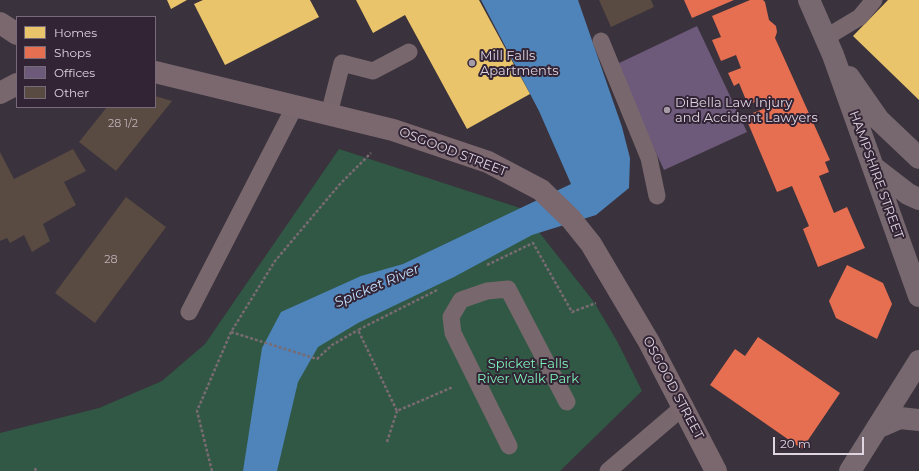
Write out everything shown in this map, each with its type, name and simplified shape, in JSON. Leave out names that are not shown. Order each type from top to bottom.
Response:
[{"type":"main road","name":"HAMPSHIRE STREET","points":[[809,0],[829,46],[919,296]]},
{"type":"main road","points":[[0,23],[16,33]]},
{"type":"main road","name":"HAMPSHIRE STREET","points":[[829,46],[879,120],[919,158]]},
{"type":"main road","name":"OSGOOD STREET","points":[[156,72],[393,130],[488,162],[541,190],[571,219],[591,244],[621,293],[716,471]]},
{"type":"main road","points":[[873,167],[908,194],[919,199]]},
{"type":"main road","points":[[850,471],[919,361]]},
{"type":"main road","points":[[878,428],[900,418],[919,420]]},
{"type":"street","points":[[0,93],[16,85]]},
{"type":"lane","points":[[829,46],[860,17],[874,0]]},
{"type":"lane","points":[[601,41],[649,158],[657,196]]},
{"type":"lane","points":[[329,114],[342,63],[373,70],[409,52]]},
{"type":"lane","points":[[189,312],[295,106]]},
{"type":"lane","points":[[509,446],[453,333],[452,317],[462,300],[487,291],[508,289],[567,402]]},
{"type":"lane","points":[[608,471],[683,407]]},
{"type":"path","points":[[212,471],[197,411],[231,332],[275,261],[340,184],[393,130]]},
{"type":"path","points":[[484,267],[533,243],[572,312],[621,293]]},
{"type":"path","points":[[231,332],[316,359],[332,345],[358,330],[442,287]]},
{"type":"path","points":[[358,330],[397,411],[387,442]]},
{"type":"path","points":[[397,411],[475,378]]},
{"type":"green space","name":"Spicket Falls River Walk Park","points":[[339,149],[520,208],[594,302],[617,341],[642,391],[560,471],[0,471],[0,433],[99,408],[162,381],[205,344]]},
{"type":"water","name":"Spicket River","points":[[481,0],[578,0],[622,127],[630,158],[629,188],[596,215],[532,235],[454,277],[358,323],[318,347],[298,382],[277,471],[243,471],[262,348],[281,312],[361,276],[403,264],[571,184],[539,111]]},
{"type":"building: Homes","points":[[167,0],[187,0],[171,9]]},
{"type":"building: Homes","points":[[203,0],[310,0],[319,17],[225,65],[194,4]]},
{"type":"building: Homes","name":"Mill Falls Apartments","points":[[356,0],[479,0],[530,94],[467,129],[405,15],[373,33]]},
{"type":"building: Homes","points":[[888,0],[919,0],[919,100],[853,36]]},
{"type":"building: Shops","points":[[684,0],[734,0],[692,18]]},
{"type":"building: Shops","points":[[750,0],[763,0],[765,2],[769,20],[776,26],[777,32],[775,38],[830,160],[825,162],[829,172],[819,176],[834,213],[847,207],[865,248],[818,267],[803,229],[809,226],[792,186],[777,192],[745,116],[766,108],[762,99],[748,105],[739,83],[734,86],[728,73],[741,68],[736,55],[721,61],[712,40],[721,37],[712,16]]},
{"type":"building: Shops","points":[[847,265],[883,283],[892,304],[877,339],[836,318],[829,301]]},
{"type":"building: Shops","points":[[758,337],[840,393],[802,449],[710,385],[735,349],[745,356]]},
{"type":"building: Offices","points":[[697,26],[747,132],[664,170],[615,65]]},
{"type":"building: Other","points":[[599,0],[651,0],[654,7],[611,27]]},
{"type":"building: Other","points":[[156,96],[172,101],[116,171],[79,142],[106,108],[156,108]]},
{"type":"building: Other","points":[[73,149],[86,171],[64,182],[76,205],[43,224],[50,241],[32,252],[24,235],[10,243],[7,238],[0,241],[0,152],[14,179]]},
{"type":"building: Other","points":[[126,197],[166,227],[95,323],[55,293]]},
{"type":"place","name":"Mill Falls Apartments","points":[[472,63]]},
{"type":"place","name":"DiBella Law Injury and Accident Lawyers","points":[[667,110]]}]
